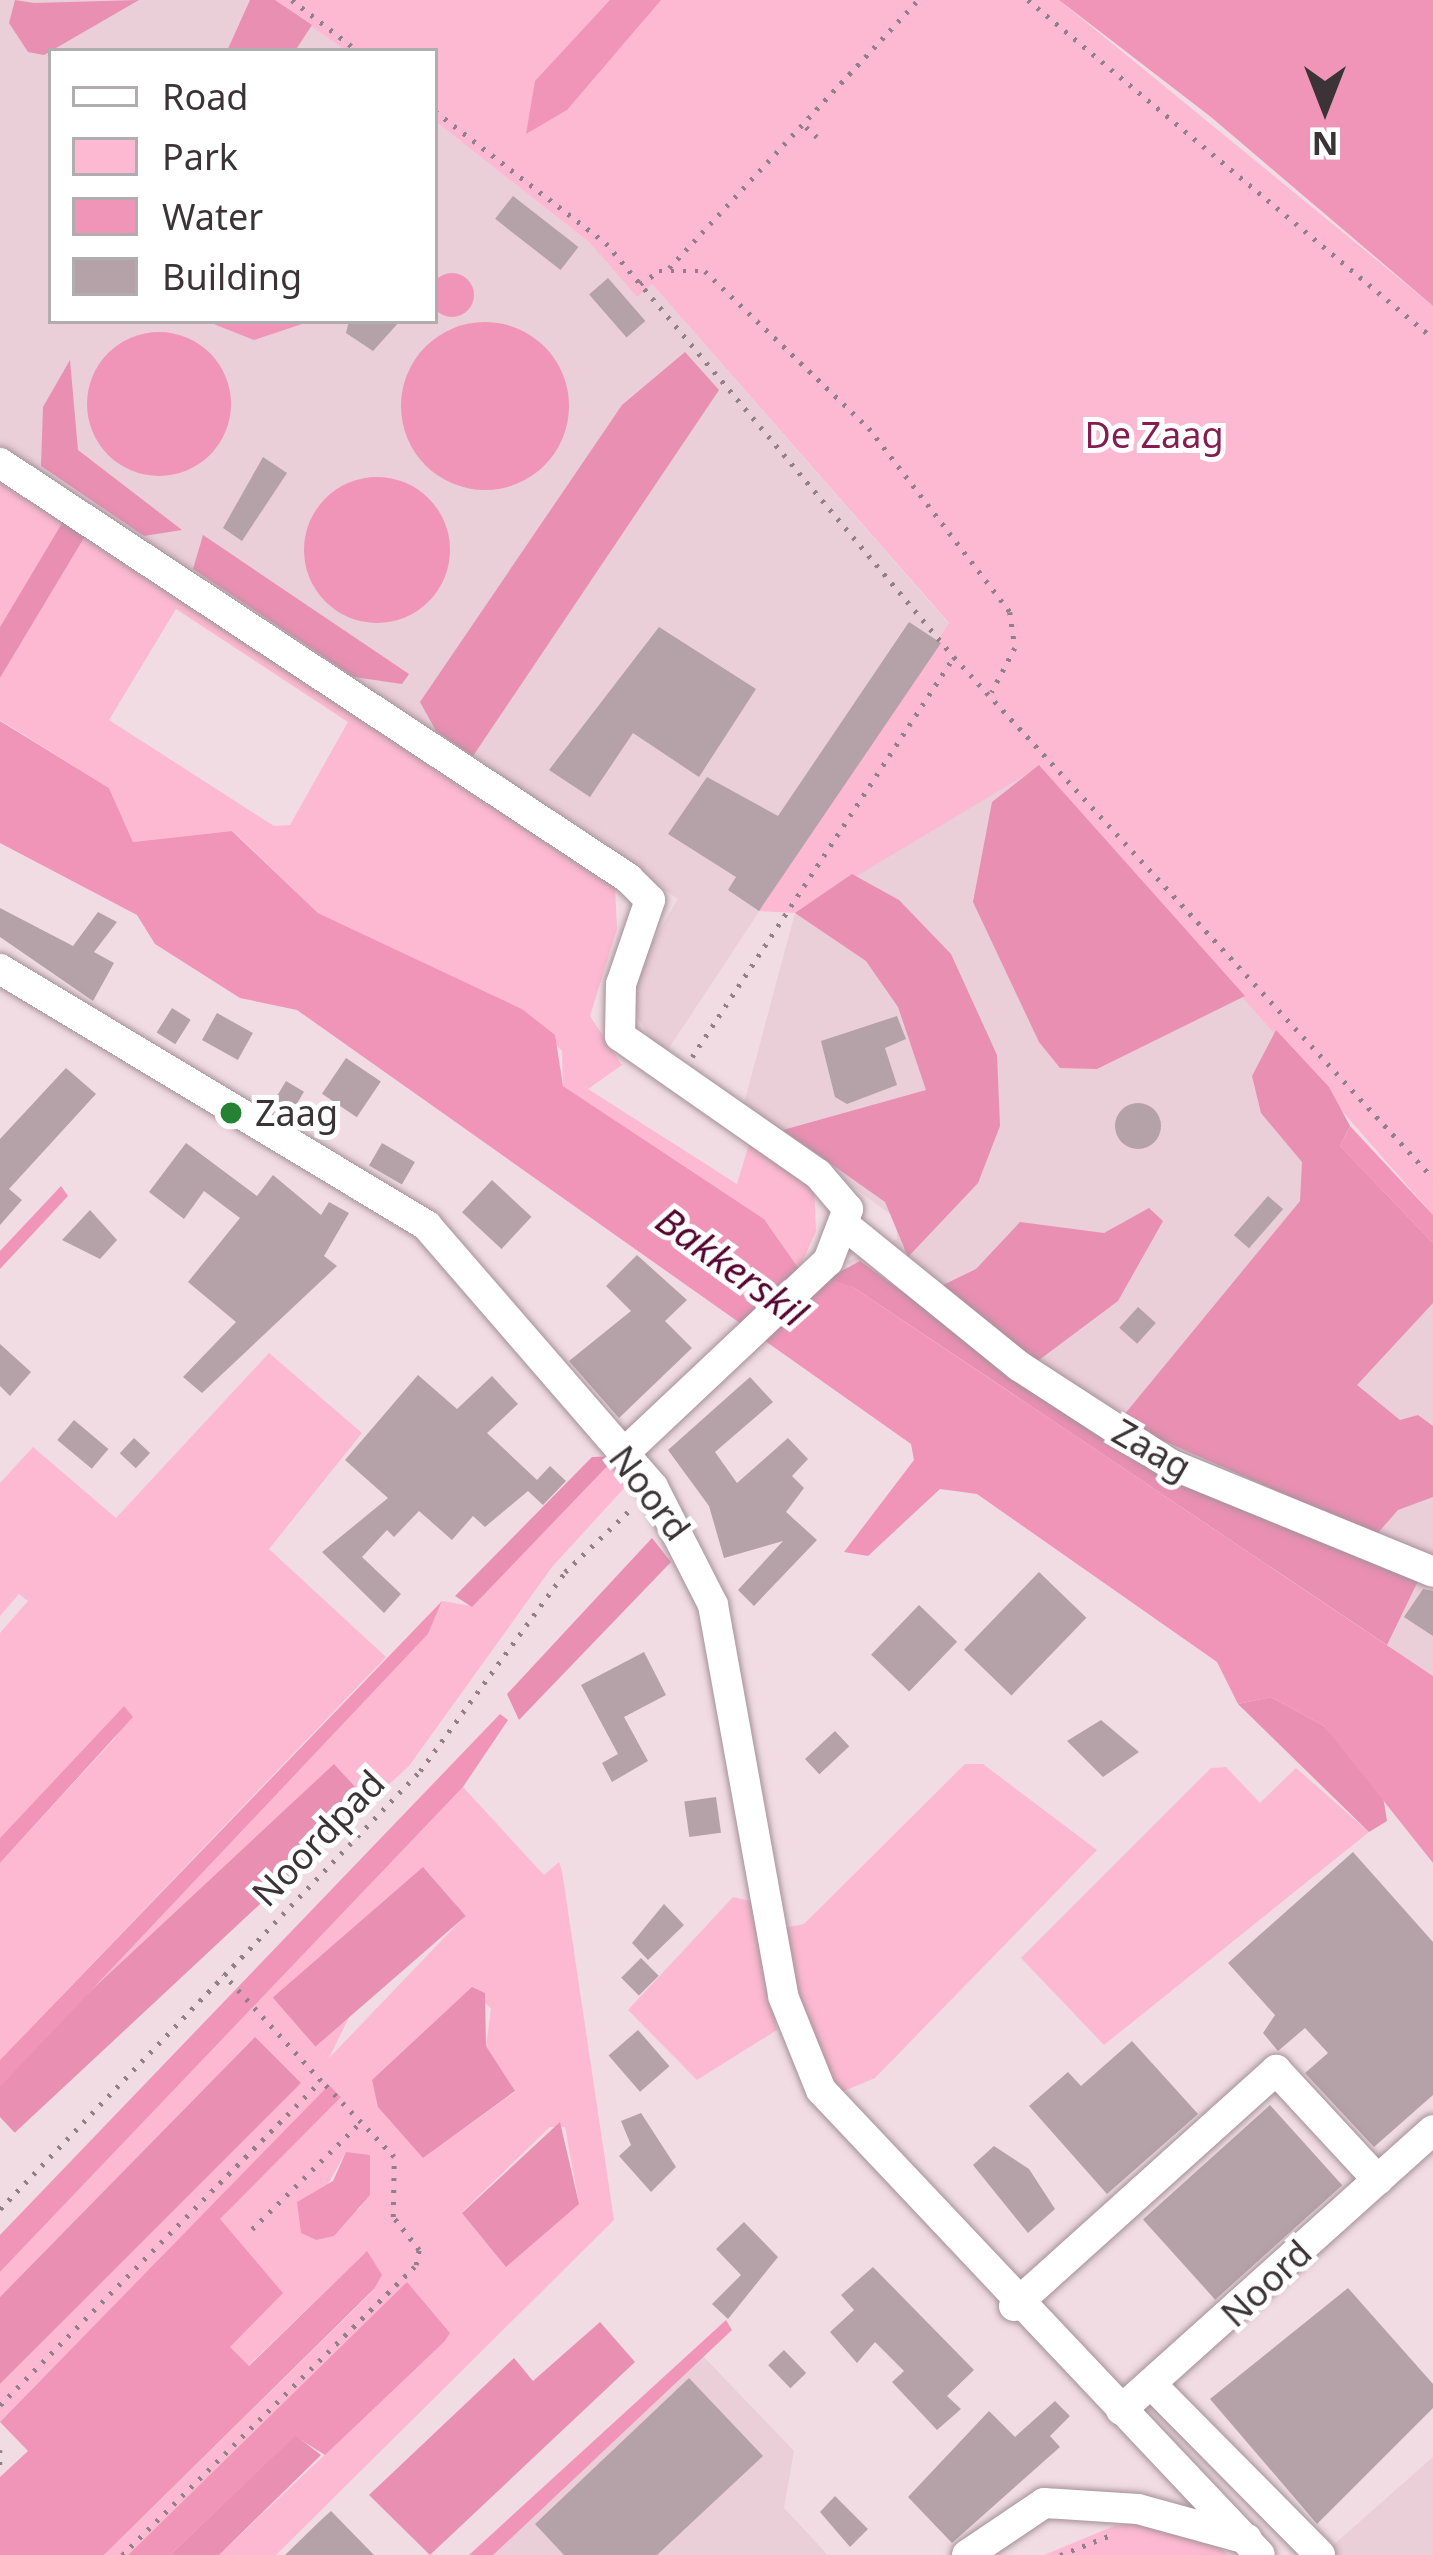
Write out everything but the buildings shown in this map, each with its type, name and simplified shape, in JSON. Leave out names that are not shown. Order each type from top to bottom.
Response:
[{"type":"street","name":"Zaag","points":[[0,463],[628,878],[650,900],[621,984],[620,1036],[678,1082],[818,1174],[848,1209],[846,1226],[1019,1366],[1170,1464],[1433,1572]]},
{"type":"street","name":"Noord","points":[[0,969],[427,1226],[653,1487],[713,1605],[796,2038],[844,2122],[1014,2306],[1253,2547]]},
{"type":"street","points":[[625,1453],[828,1261],[846,1226]]},
{"type":"street","points":[[1014,2306],[1276,2070],[1378,2180]]},
{"type":"street","name":"Noord","points":[[1121,2410],[1154,2386],[1433,2130]]},
{"type":"street","points":[[1154,2386],[1320,2555]]},
{"type":"street","name":"Noord","points":[[967,2555],[1044,2503],[1153,2514],[1253,2547]]},
{"type":"path","points":[[292,0],[354,48]]},
{"type":"path","points":[[640,284],[667,269],[806,127],[918,0]]},
{"type":"path","points":[[1028,0],[1433,338]]},
{"type":"path","points":[[438,113],[606,243],[954,656],[992,692],[1433,1178]]},
{"type":"path","points":[[806,127],[817,137]]},
{"type":"path","points":[[667,269],[718,281],[869,428],[981,565],[1015,628],[992,692]]},
{"type":"path","points":[[678,1082],[742,968],[904,748],[954,656]]},
{"type":"path","name":"Noordpad","points":[[0,2209],[420,1772],[565,1572],[653,1487]]},
{"type":"path","points":[[122,2555],[416,2266],[419,2250],[393,2217],[394,2157],[223,1974]]},
{"type":"path","points":[[0,2405],[321,2081]]},
{"type":"path","points":[[252,2230],[363,2120]]},
{"type":"path","points":[[0,2467],[1,2451]]},
{"type":"shaded area","points":[[0,0],[275,0],[342,48],[48,48],[48,324],[438,324],[438,123],[589,242],[636,296],[651,283],[949,624],[663,1057],[631,1008],[638,967],[678,899],[473,756],[0,479]]},
{"type":"shaded area","points":[[15,0],[139,0],[56,48],[48,48],[44,55],[28,52],[9,23]]},
{"type":"shaded area","points":[[250,0],[275,0],[312,25],[297,48],[228,48]]},
{"type":"shaded area","points":[[685,352],[719,390],[473,756],[436,731],[420,702],[622,405]]},
{"type":"shaded area","points":[[70,360],[78,450],[182,530],[144,536],[41,466],[43,407]]},
{"type":"shaded area","points":[[65,518],[87,533],[0,678],[0,627]]},
{"type":"shaded area","points":[[203,535],[409,674],[402,684],[354,677],[193,569]]},
{"type":"shaded area","points":[[1039,765],[1329,1087],[1350,1126],[1339,1139],[1433,1243],[1433,1676],[994,1378],[846,1262],[897,1239],[897,1219],[743,1107],[795,913]]},
{"type":"shaded area","points":[[1039,765],[1245,996],[1097,1069],[1060,1068],[1039,1042],[973,902],[992,802]]},
{"type":"shaded area","points":[[852,874],[899,900],[951,954],[997,1055],[1000,1126],[978,1183],[908,1257],[885,1202],[783,1130],[926,1090],[898,1007],[866,961],[795,913]]},
{"type":"shaded area","points":[[1276,1030],[1329,1087],[1350,1126],[1340,1146],[1433,1243],[1433,1303],[1357,1385],[1400,1420],[1418,1415],[1433,1426],[1433,1497],[1398,1510],[1376,1535],[1119,1421],[1300,1201],[1302,1162],[1261,1113],[1252,1076]]},
{"type":"shaded area","points":[[1149,1208],[1163,1221],[1118,1301],[1031,1366],[941,1286],[976,1269],[1020,1222],[1104,1233]]},
{"type":"shaded area","points":[[860,1261],[1000,1363],[1419,1579],[1387,1645],[853,1287],[819,1283]]},
{"type":"shaded area","points":[[617,1456],[472,1607],[455,1596],[592,1457]]},
{"type":"shaded area","points":[[652,1538],[671,1562],[519,1720],[507,1694]]},
{"type":"shaded area","points":[[1271,1697],[1324,1726],[1382,1790],[1387,1821],[1369,1832],[1238,1704]]},
{"type":"shaded area","points":[[334,1764],[369,1802],[15,2133],[0,2117],[0,2075]]},
{"type":"shaded area","points":[[423,1867],[466,1916],[315,2047],[273,1998]]},
{"type":"shaded area","points":[[472,1987],[485,1993],[486,2046],[515,2091],[423,2158],[378,2107],[372,2080]]},
{"type":"shaded area","points":[[255,2037],[301,2083],[0,2384],[0,2297]]},
{"type":"shaded area","points":[[560,2122],[579,2204],[506,2267],[462,2213]]},
{"type":"shaded area","points":[[600,2322],[635,2362],[430,2555],[369,2495],[514,2358],[533,2381]]},
{"type":"shaded area","points":[[702,2355],[794,2451],[784,2508],[828,2555],[489,2555]]},
{"type":"shaded area","points":[[295,2435],[321,2455],[219,2555],[170,2555]]},
{"type":"shaded area","points":[[1433,2457],[1433,2555],[1322,2555]]},
{"type":"green space","name":"De Zaag","points":[[275,0],[1059,0],[1433,306],[1433,1215],[1040,766],[795,913],[759,911],[949,623],[652,284],[637,297],[589,242],[438,123],[438,48],[342,48]]},
{"type":"green space","points":[[0,477],[65,518],[0,627]]},
{"type":"green space","points":[[87,533],[615,887],[617,929],[590,1016],[622,1065],[588,1089],[737,1184],[749,1144],[814,1186],[816,1231],[799,1269],[764,1219],[563,1086],[562,1051],[522,1009],[318,913],[233,831],[133,842],[109,788],[0,720],[0,678]],"holes":[[[176,609],[348,722],[290,825],[274,826],[109,720]]]},
{"type":"green space","points":[[269,1353],[362,1433],[269,1549],[386,1657],[0,2060],[0,1863],[116,1737],[123,1707],[0,1838],[0,1633],[28,1601],[19,1594],[0,1616],[0,1483],[33,1447],[116,1518]]},
{"type":"green space","points":[[617,1456],[637,1474],[552,1567],[409,1766],[370,1802],[334,1764],[0,2116],[0,2087],[428,1634],[442,1601],[472,1606]]},
{"type":"green space","points":[[965,1764],[983,1764],[1097,1850],[875,2078],[837,2094],[804,2027],[783,1928],[804,1924]]},
{"type":"green space","points":[[1226,1767],[1260,1803],[1296,1768],[1369,1832],[1104,2045],[1021,1958],[1211,1768]]},
{"type":"green space","points":[[463,1787],[544,1875],[559,1862],[614,2220],[276,2555],[219,2555],[444,2342],[407,2283],[128,2555],[104,2555],[374,2290],[366,2252],[248,2366],[229,2347],[220,2219],[340,2096],[329,2086],[0,2422],[0,2384],[300,2082],[254,2038],[0,2297],[0,2272]],"holes":[[[423,1867],[465,1916],[329,2058]],[[472,1988],[491,2009],[486,2046],[515,2092],[423,2158],[373,2080]],[[550,2127],[565,2127],[579,2204],[462,2212]],[[346,2152],[361,2207],[315,2240],[301,2232]]]},
{"type":"green space","points":[[733,1897],[753,1902],[777,2030],[697,2080],[628,2010]]},
{"type":"green space","points":[[1188,2515],[1228,2555],[1044,2555],[1114,2526]]},
{"type":"water","points":[[610,0],[661,0],[567,110],[526,134],[535,81]]},
{"type":"water","points":[[1059,0],[1433,0],[1433,306],[1211,117]]},
{"type":"water","points":[[460,275],[472,287],[468,311],[452,317],[438,312],[438,278]]},
{"type":"water","points":[[485,322],[517,329],[544,347],[562,374],[569,406],[562,438],[544,465],[517,483],[485,490],[453,483],[426,465],[408,438],[401,406],[408,374],[426,347],[453,329]]},
{"type":"water","points":[[214,324],[302,324],[254,340]]},
{"type":"water","points":[[159,332],[187,337],[210,353],[226,376],[231,404],[226,432],[210,455],[187,471],[159,476],[131,471],[108,455],[92,432],[87,404],[92,376],[108,353],[131,337]]},
{"type":"water","points":[[377,477],[405,483],[429,498],[444,522],[450,550],[444,578],[429,602],[405,617],[377,623],[349,617],[325,602],[310,578],[304,550],[310,522],[325,498],[349,483]]},
{"type":"water","name":"Bakkerskil","points":[[0,721],[109,788],[133,842],[232,831],[318,913],[522,1009],[555,1035],[563,1086],[764,1219],[799,1269],[853,1287],[1433,1676],[1433,1863],[1324,1726],[1271,1697],[1238,1704],[1217,1662],[977,1494],[940,1489],[868,1556],[844,1552],[914,1460],[911,1444],[297,1010],[240,998],[155,944],[137,915],[0,843]]},
{"type":"water","points":[[1350,1126],[1433,1215],[1433,1243],[1340,1146]]},
{"type":"water","points":[[61,1186],[68,1196],[0,1269],[0,1251]]},
{"type":"water","points":[[442,1601],[428,1634],[0,2087],[0,2060]]},
{"type":"water","points":[[124,1706],[133,1717],[0,1863],[0,1838]]},
{"type":"water","points":[[500,1714],[508,1720],[463,1787],[0,2272],[0,2235]]},
{"type":"water","points":[[329,2085],[341,2097],[220,2219],[283,2293],[230,2347],[249,2366],[367,2251],[382,2275],[374,2289],[104,2555],[0,2555],[0,2477],[28,2451],[0,2422]]},
{"type":"water","points":[[346,2152],[370,2155],[370,2195],[334,2236],[316,2240],[301,2233],[297,2202],[333,2181]]},
{"type":"water","points":[[407,2282],[450,2333],[444,2342],[325,2455],[295,2436],[170,2555],[128,2555]]},
{"type":"water","points":[[726,2320],[732,2330],[493,2555],[469,2555]]},
{"type":"place","name":"Zaag","points":[[231,1113]]}]
